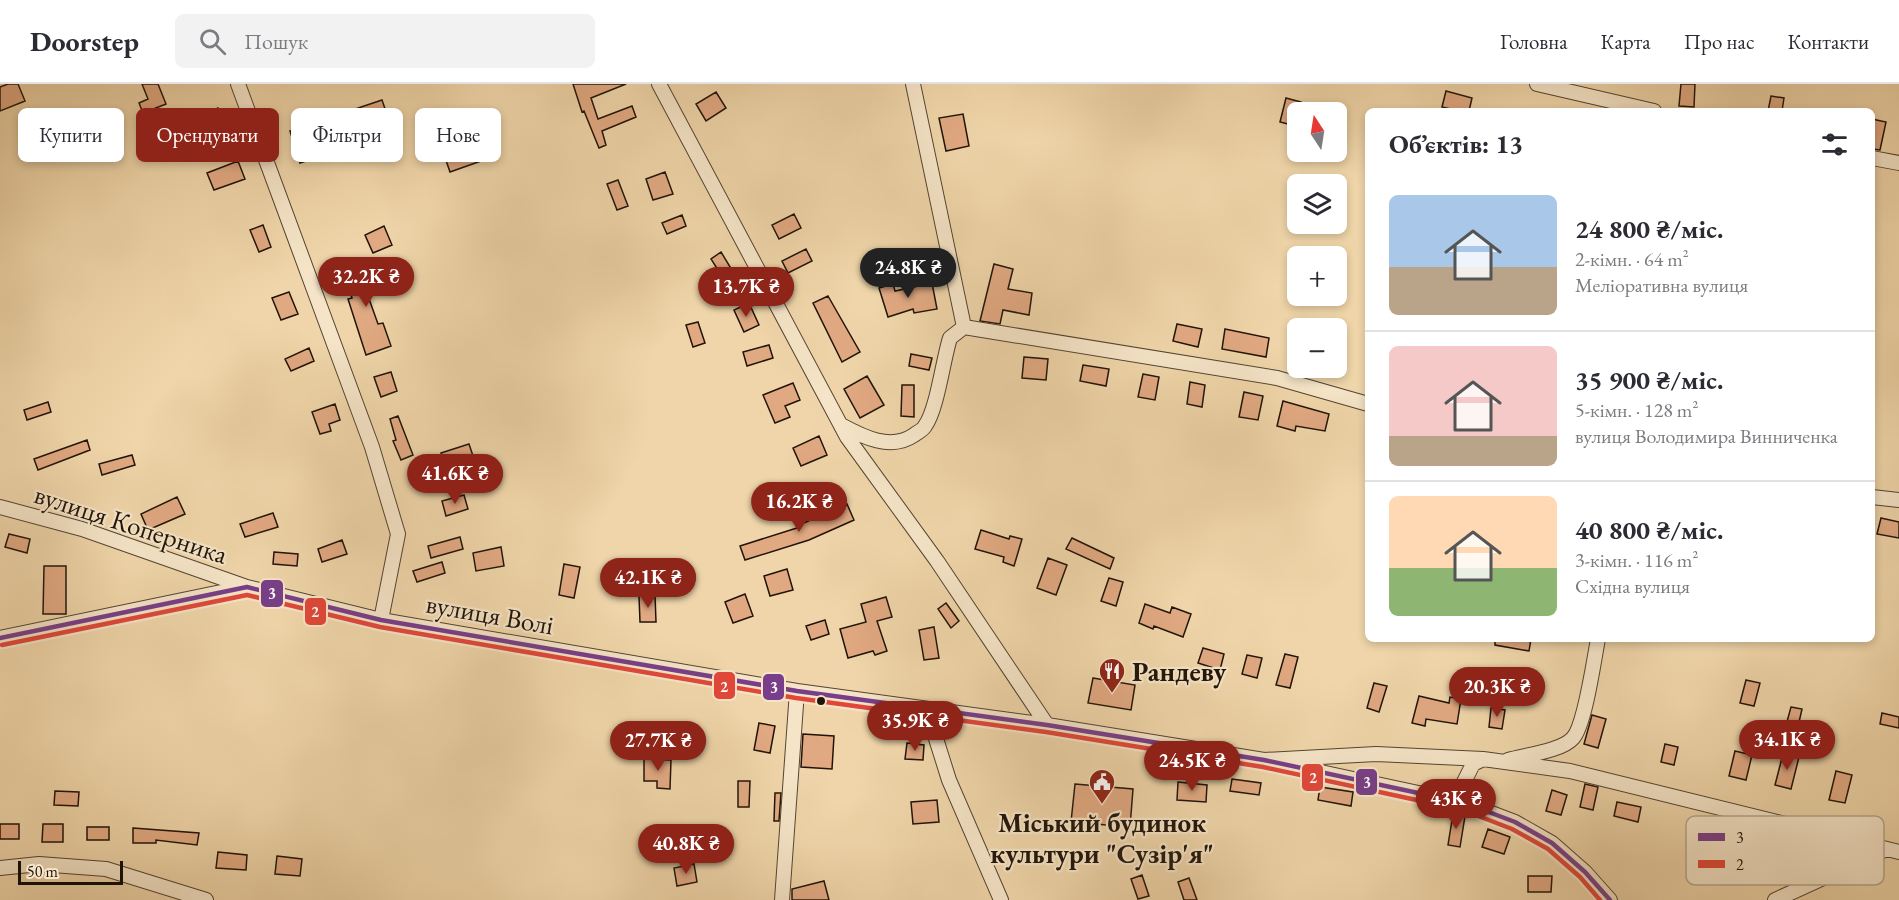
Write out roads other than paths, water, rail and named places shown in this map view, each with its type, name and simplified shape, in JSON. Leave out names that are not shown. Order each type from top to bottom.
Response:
[{"type":"street","points":[[238,84],[372,447],[398,534],[381,620]]},
{"type":"street","points":[[659,84],[847,436],[937,561],[1047,725]]},
{"type":"street","points":[[914,84],[964,327]]},
{"type":"street","points":[[1537,84],[1641,108]]},
{"type":"street","points":[[1875,159],[1899,163]]},
{"type":"street","points":[[841,425],[863,437],[882,442],[897,442],[910,438],[924,428],[931,413],[950,338],[964,327],[1277,378],[1365,403]]},
{"type":"street","points":[[1875,496],[1899,500]]},
{"type":"street","name":"вулиця Коперника","points":[[0,507],[82,530],[247,587]]},
{"type":"street","points":[[0,638],[247,587]]},
{"type":"street","name":"вулиця Волі","points":[[247,587],[381,620],[797,691],[1047,725],[1264,760],[1376,754],[1483,759],[1570,771],[1754,816]]},
{"type":"street","points":[[1500,762],[1560,747],[1574,738],[1581,724],[1597,642]]},
{"type":"street","points":[[782,900],[797,691]]},
{"type":"street","points":[[927,710],[949,780],[1001,900]]},
{"type":"street","points":[[1465,803],[1463,784],[1473,764],[1483,759]]},
{"type":"street","points":[[1264,760],[1465,803],[1515,822],[1552,843],[1585,872],[1610,900]]},
{"type":"street","points":[[0,868],[39,864],[106,869],[206,900]]},
{"type":"street","points":[[1775,900],[1810,885]]},
{"type":"place","name":"Рандеву","points":[[1112,694]]},
{"type":"place","name":"Міський будинок культури \"Сузір'я\"","points":[[1102,805]]}]
